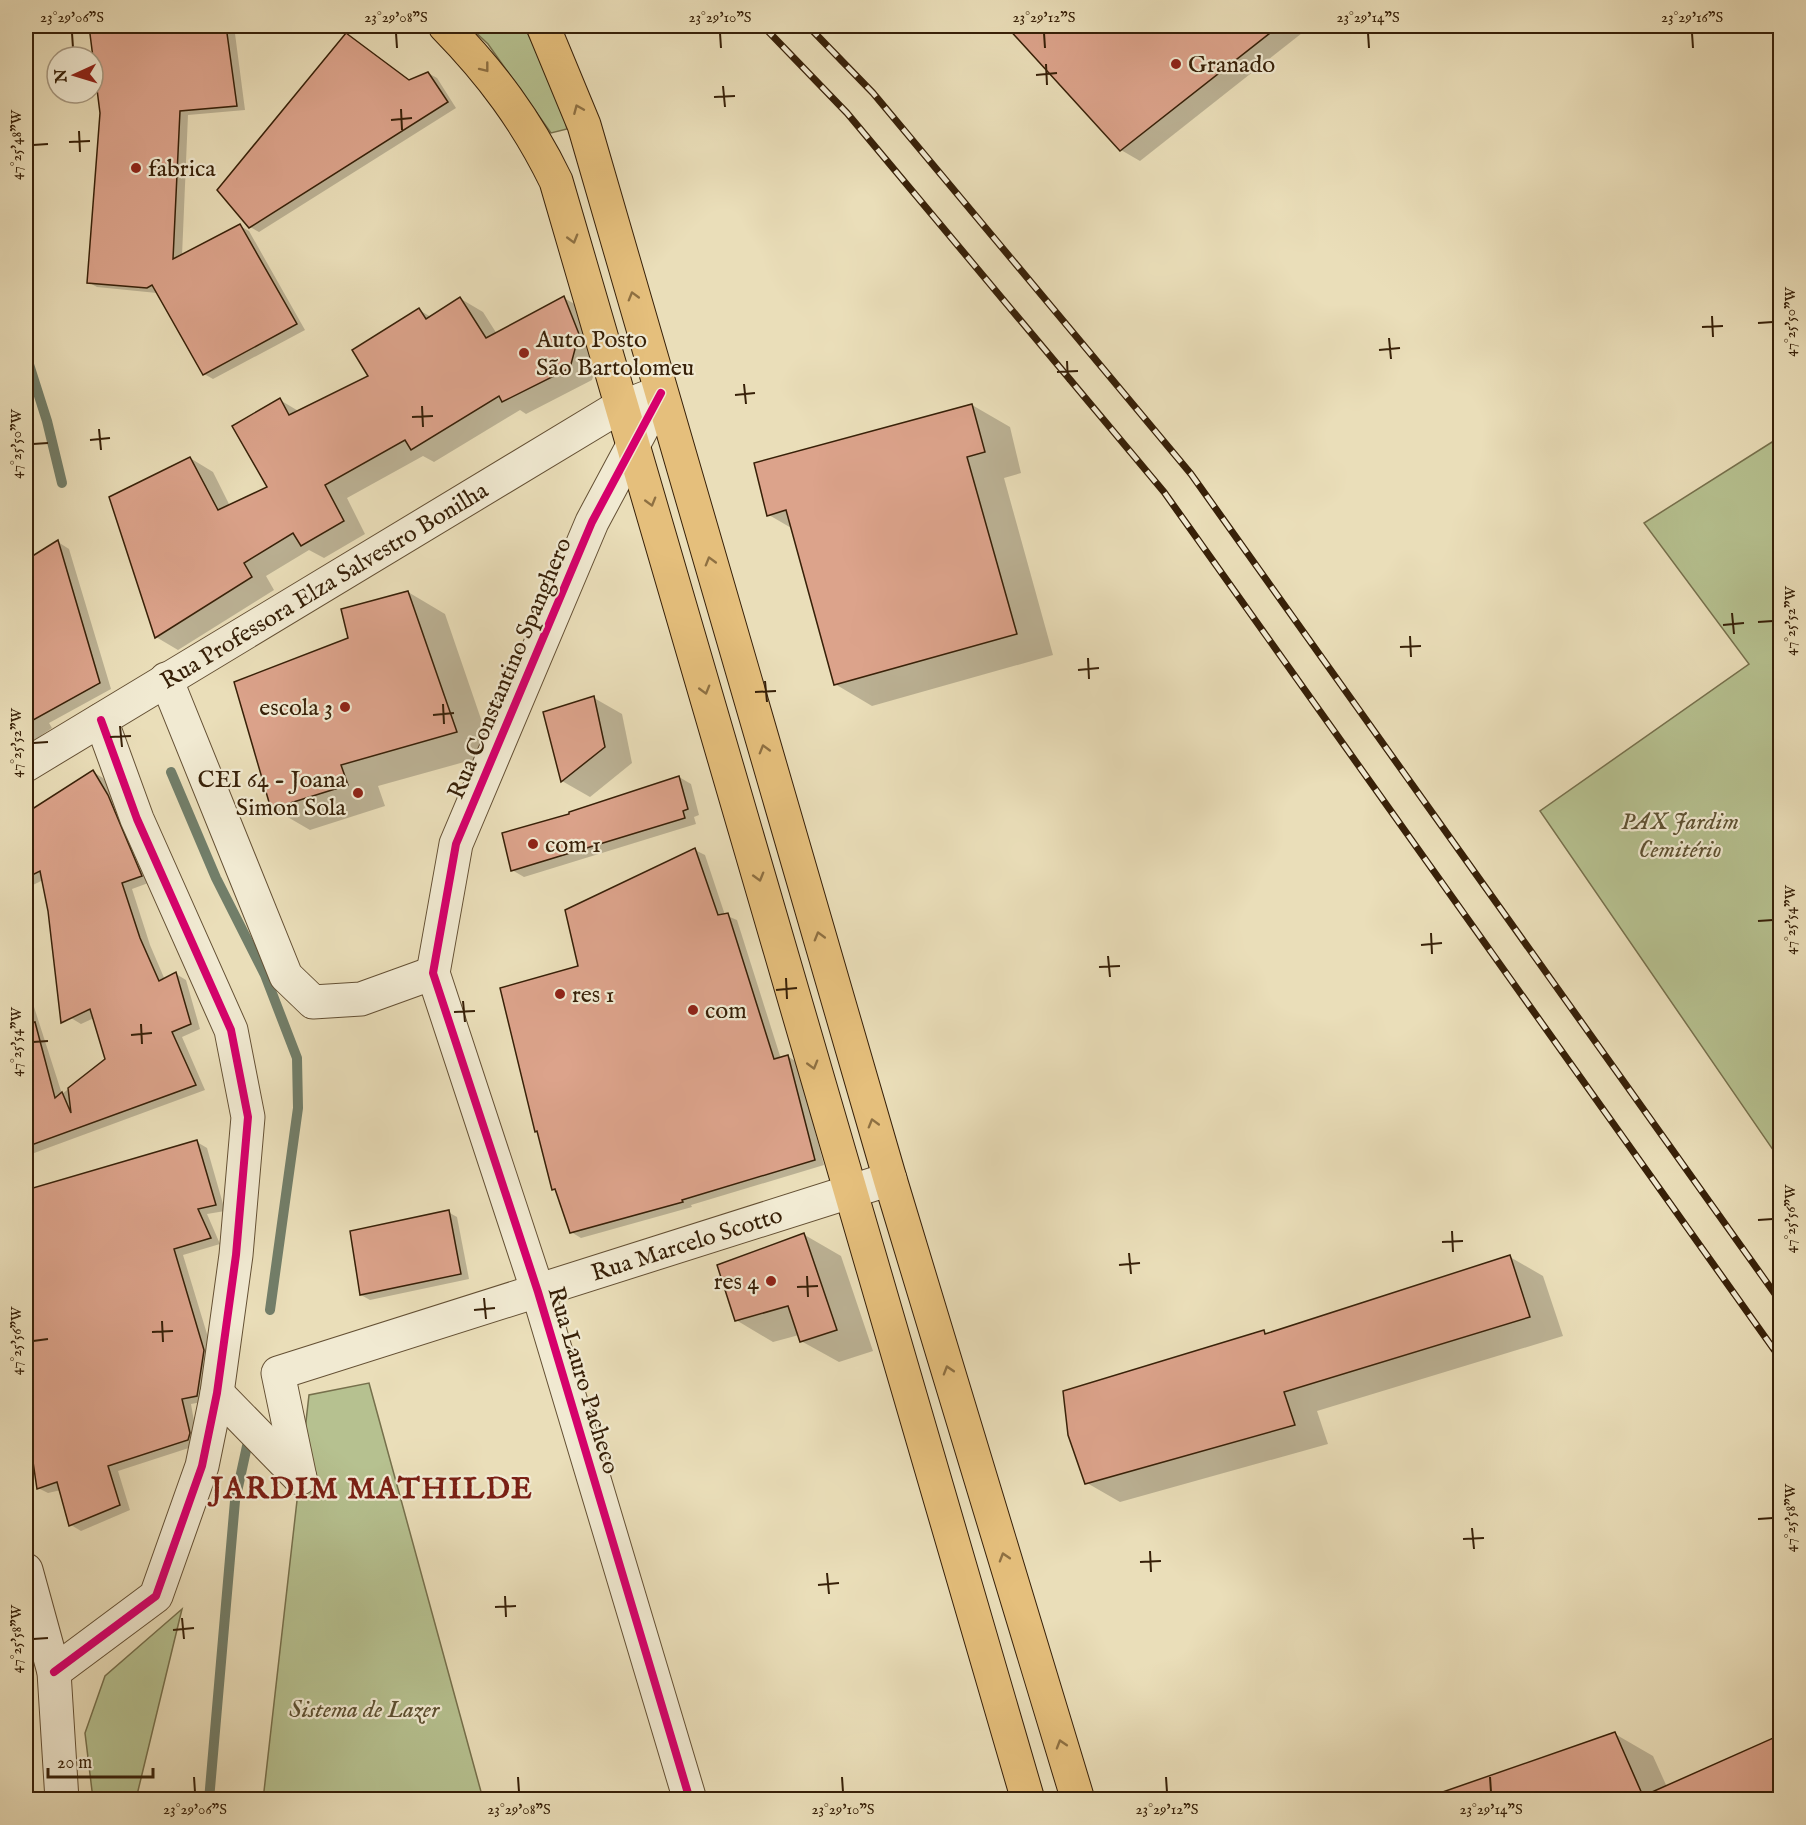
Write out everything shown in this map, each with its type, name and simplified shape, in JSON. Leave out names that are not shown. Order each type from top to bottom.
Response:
[{"type":"main road","points":[[445,26],[480,62],[534,136],[556,181],[634,444],[839,1196],[1028,1800]]},
{"type":"main road","points":[[543,26],[584,125],[890,1179],[1078,1800]]},
{"type":"street","name":"Rua Professora Elza Salvestro Bonilha","points":[[26,765],[623,406],[661,393]]},
{"type":"street","name":"Rua Constantino Spanghero","points":[[433,974],[456,844],[592,522],[661,393]]},
{"type":"street","points":[[166,679],[286,976],[313,1002],[361,999],[433,974]]},
{"type":"street","points":[[54,1672],[156,1596],[202,1466],[217,1393],[236,1255],[248,1117],[231,1030],[137,819],[101,720]]},
{"type":"street","name":"Rua Lauro Pacheco","points":[[433,974],[538,1292],[690,1800]]},
{"type":"street","name":"Rua Marcelo Scotto","points":[[217,1393],[300,1478],[278,1373],[890,1179]]},
{"type":"street","points":[[26,1570],[54,1672],[62,1800]]},
{"type":"green space","points":[[469,26],[524,26],[559,97],[567,129],[551,133],[488,44]]},
{"type":"green space","name":"PAX Jardim Cemitério","points":[[1780,437],[1780,1160],[1540,811],[1749,664],[1644,523]]},
{"type":"green space","name":"Sistema de Lazer","points":[[369,1383],[483,1799],[263,1800],[309,1395]]},
{"type":"green space","points":[[182,1609],[136,1799],[93,1799],[85,1733],[105,1676]]},
{"type":"building","name":"fabrica","points":[[89,26],[226,26],[237,106],[180,111],[173,259],[240,224],[297,324],[203,375],[152,285],[147,288],[87,283],[99,105],[105,105],[105,45],[91,45]]},
{"type":"building","name":"Granado","points":[[1006,26],[1279,26],[1120,151]]},
{"type":"building","name":"fabrica","points":[[346,33],[409,80],[428,72],[448,102],[249,228],[217,190]]},
{"type":"building","points":[[564,296],[579,334],[570,368],[502,402],[499,396],[411,450],[405,440],[325,485],[344,521],[301,546],[293,533],[244,563],[252,577],[155,638],[109,497],[190,457],[218,510],[267,487],[232,426],[280,398],[289,415],[368,376],[352,350],[419,308],[426,319],[460,297],[486,338]]},
{"type":"building","points":[[972,404],[985,452],[967,457],[1017,634],[834,685],[786,510],[767,516],[754,463]]},
{"type":"building","points":[[58,540],[100,683],[26,724],[26,560]]},
{"type":"building","name":"escola 3","points":[[408,591],[457,732],[341,765],[348,785],[271,809],[234,682],[348,638],[341,609]]},
{"type":"building","points":[[594,696],[605,747],[561,782],[543,712]]},
{"type":"building","points":[[93,770],[108,795],[142,876],[122,883],[140,938],[159,981],[176,972],[191,1024],[172,1032],[196,1085],[26,1147],[26,1024],[35,1022],[55,1098],[62,1092],[71,1113],[68,1088],[105,1059],[90,1009],[61,1023],[48,911],[40,871],[26,878],[26,813]]},
{"type":"building","points":[[679,776],[688,809],[683,811],[685,818],[511,871],[502,833],[569,814],[569,812]]},
{"type":"building","points":[[695,848],[718,915],[728,913],[774,1059],[788,1055],[815,1160],[682,1200],[683,1202],[570,1233],[555,1189],[552,1190],[537,1131],[535,1132],[500,988],[578,966],[565,910]]},
{"type":"building","points":[[197,1140],[216,1205],[198,1209],[211,1238],[174,1249],[204,1350],[197,1396],[182,1399],[190,1433],[188,1440],[108,1466],[120,1505],[69,1526],[57,1482],[37,1489],[26,1414],[26,1190]]},
{"type":"building","points":[[449,1210],[461,1274],[360,1295],[350,1231]]},
{"type":"building","name":"res 4","points":[[804,1233],[837,1330],[800,1342],[788,1306],[735,1321],[717,1265]]},
{"type":"building","points":[[1510,1255],[1530,1317],[1284,1392],[1295,1425],[1085,1484],[1068,1435],[1063,1391],[1264,1330],[1265,1334]]},
{"type":"building","points":[[1615,1732],[1643,1796],[1780,1735],[1780,1800],[1435,1800],[1434,1795]]},
{"type":"waterway","points":[[26,355],[47,421],[62,483]]},
{"type":"waterway","points":[[171,772],[216,878],[265,975],[297,1058],[298,1108],[270,1310]]},
{"type":"waterway","points":[[209,1800],[235,1501],[247,1446]]},
{"type":"railway","points":[[763,26],[847,113],[1164,492],[1780,1358]]},
{"type":"railway","points":[[808,26],[873,93],[1191,474],[1780,1301]]},
{"type":"cycle path","points":[[661,393],[592,522],[456,844],[433,973],[538,1292],[690,1800]]},
{"type":"cycle path","points":[[54,1672],[156,1596],[202,1466],[217,1393],[236,1255],[248,1117],[231,1030],[137,819],[101,720]]},
{"type":"place","name":"Granado","points":[[1176,64]]},
{"type":"place","name":"fabrica","points":[[136,168]]},
{"type":"place","name":"Auto Posto São Bartolomeu","points":[[524,353]]},
{"type":"place","name":"escola 3","points":[[345,707]]},
{"type":"place","name":"CEI 64 - Joana Simon Sola","points":[[358,793]]},
{"type":"place","name":"com 1","points":[[533,844]]},
{"type":"place","name":"res 1","points":[[560,994]]},
{"type":"place","name":"com","points":[[693,1010]]},
{"type":"place","name":"res 4","points":[[771,1281]]},
{"type":"district","name":"JARDIM MATHILDE","points":[[372,1488]]}]
